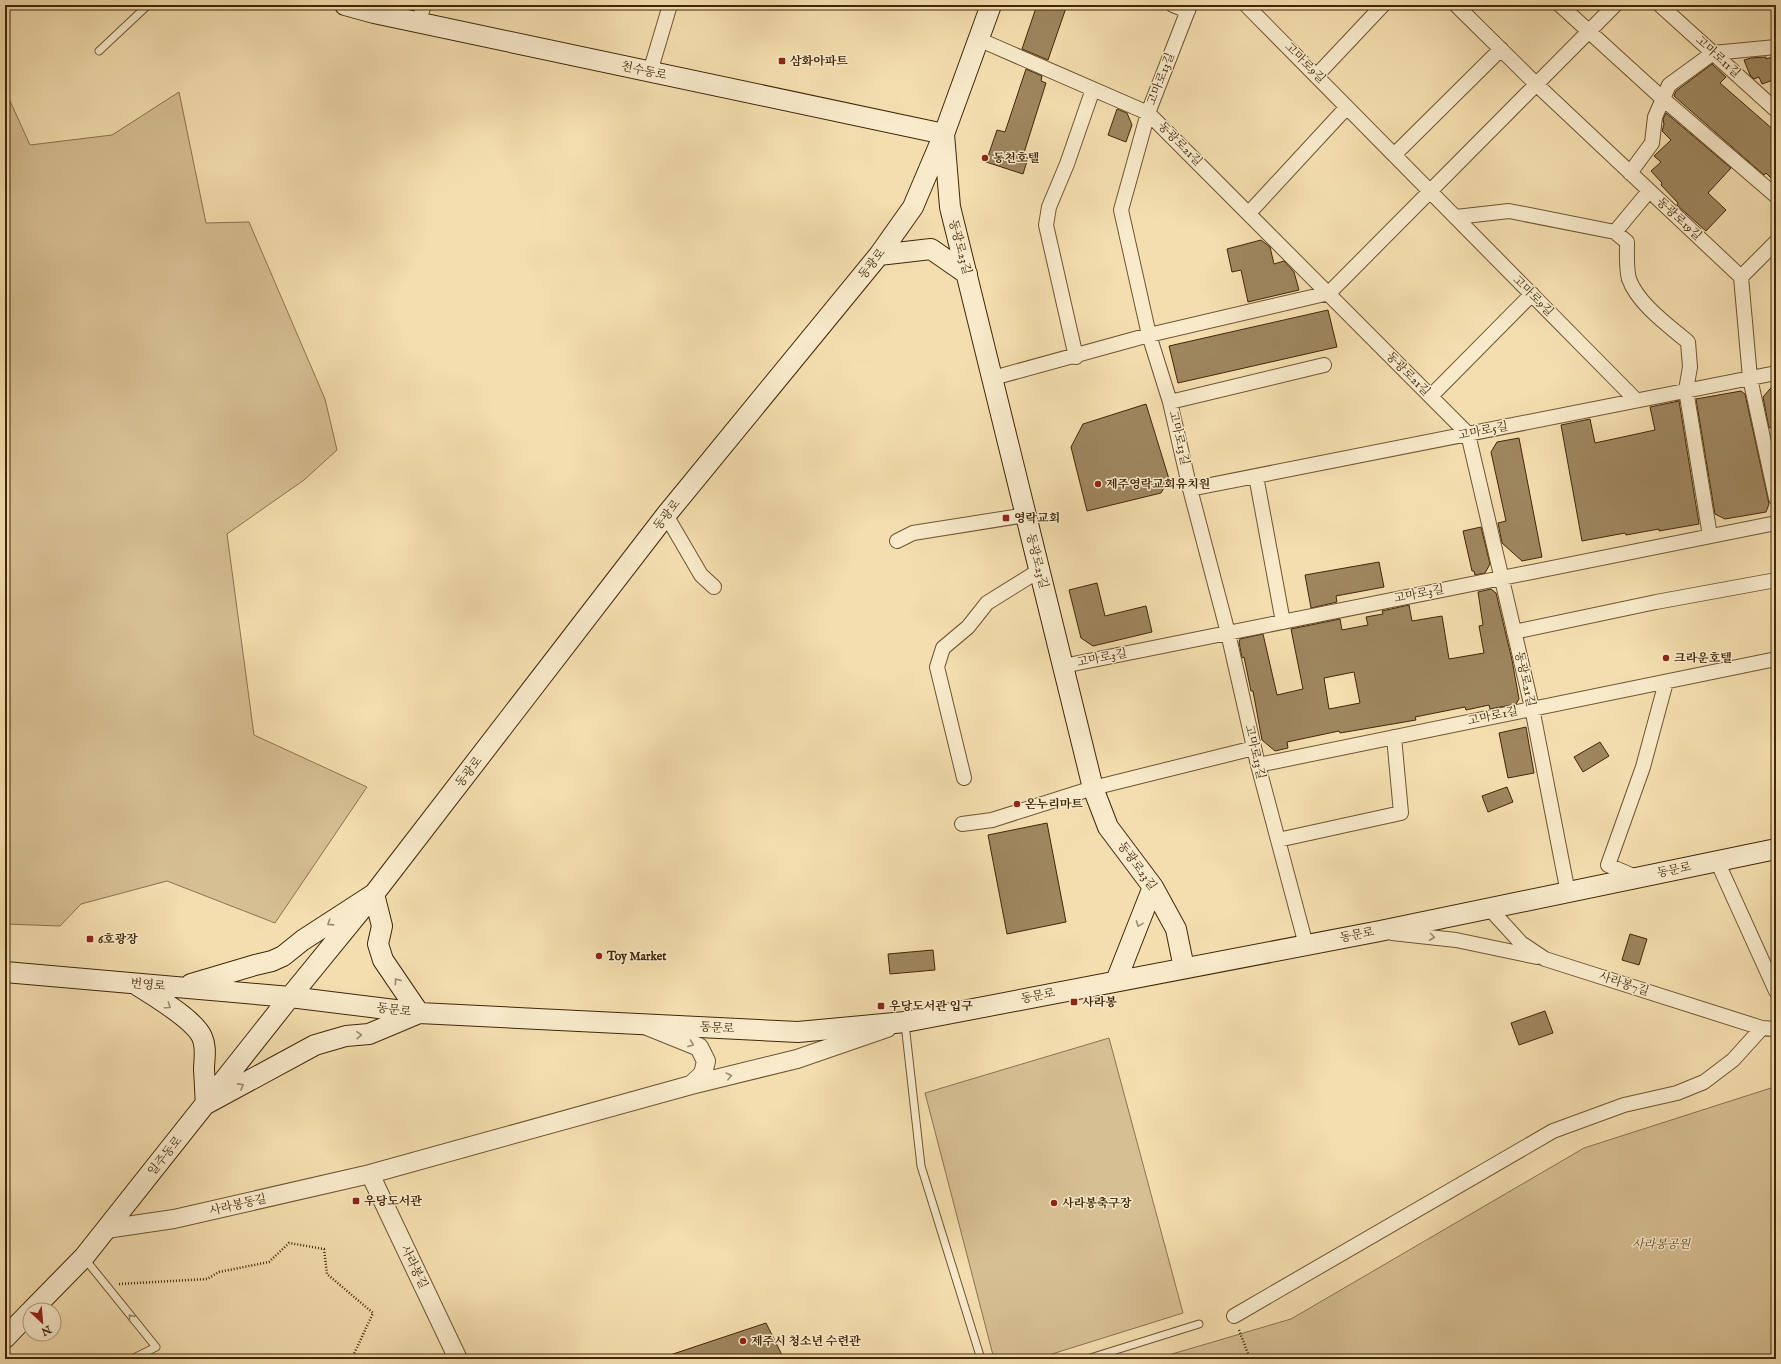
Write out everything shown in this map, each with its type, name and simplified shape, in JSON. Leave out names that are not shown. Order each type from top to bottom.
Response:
[{"type":"main road","name":"천수동로","points":[[345,5],[421,14],[650,72],[944,134]]},
{"type":"main road","name":"동광로","points":[[290,997],[374,894],[666,515],[879,256],[913,207],[944,134],[990,5]]},
{"type":"main road","name":"동광로23길","points":[[944,134],[950,207],[968,274],[1093,788],[1108,827],[1153,887],[1176,929],[1184,968]]},
{"type":"main road","points":[[879,256],[931,249],[968,274]]},
{"type":"main road","name":"동문로","points":[[290,997],[419,1013],[798,1032],[905,1022],[1380,931],[1776,849]]},
{"type":"main road","points":[[1116,981],[1153,887]]},
{"type":"main road","points":[[135,984],[184,1017],[198,1029],[203,1037],[206,1050],[204,1068],[206,1104],[316,1045],[346,1036],[369,1034],[419,1013],[383,960],[378,944],[382,926],[374,894],[303,940],[283,956],[272,961],[179,987]]},
{"type":"main road","name":"번영로","points":[[5,972],[290,997]]},
{"type":"main road","name":"일주동로","points":[[40,1302],[84,1257],[290,997]]},
{"type":"main road","points":[[5,1338],[22,1320]]},
{"type":"street","points":[[650,72],[670,5]]},
{"type":"street","points":[[1173,5],[1189,8]]},
{"type":"street","name":"고마로9길","points":[[1246,5],[1317,75],[1636,400]]},
{"type":"street","points":[[1317,75],[1383,5]]},
{"type":"street","name":"동광로19길","points":[[1456,5],[1536,84],[1741,277]]},
{"type":"street","points":[[1560,5],[1662,98],[1776,196]]},
{"type":"street","points":[[993,378],[1076,357],[1149,336],[1329,293],[1615,5]]},
{"type":"street","name":"고마로11길","points":[[1660,5],[1776,110]]},
{"type":"street","name":"고마로13길","points":[[1189,8],[1148,113],[1121,210],[1149,336],[1170,402],[1190,489],[1228,632],[1258,764],[1306,945]]},
{"type":"street","name":"동광로21길","points":[[978,39],[1148,113],[1468,434],[1532,708],[1568,893]]},
{"type":"street","points":[[1630,172],[1652,143],[1655,117],[1662,98],[1669,85],[1714,54],[1776,47]]},
{"type":"street","points":[[1394,154],[1501,49]]},
{"type":"street","points":[[1076,357],[1046,225],[1049,207],[1068,164],[1093,89]]},
{"type":"street","points":[[1248,213],[1347,107]]},
{"type":"street","points":[[1615,232],[1649,191]]},
{"type":"street","points":[[1456,217],[1509,211],[1615,232],[1627,242],[1627,261],[1630,280],[1642,301],[1688,342],[1690,366],[1686,390],[1710,536]]},
{"type":"street","points":[[1776,242],[1741,277],[1750,378],[1771,452],[1776,498]]},
{"type":"street","points":[[1431,396],[1532,294]]},
{"type":"street","points":[[1170,402],[1324,365]]},
{"type":"street","name":"고마로5길","points":[[1190,489],[1776,373]]},
{"type":"street","points":[[1256,476],[1283,622]]},
{"type":"street","points":[[666,515],[700,575],[714,587]]},
{"type":"street","points":[[897,541],[914,533],[1026,515]]},
{"type":"street","name":"고마로3길","points":[[1063,666],[1776,523]]},
{"type":"street","points":[[964,778],[936,667],[943,648],[968,627],[987,603],[1040,570]]},
{"type":"street","points":[[1514,632],[1656,602],[1776,580]]},
{"type":"street","name":"고마로1길","points":[[1258,764],[1776,659]]},
{"type":"street","points":[[1639,878],[1608,865],[1643,767],[1666,682]]},
{"type":"street","points":[[1278,840],[1401,813],[1394,737]]},
{"type":"street","points":[[962,824],[992,820],[1093,788],[1254,748]]},
{"type":"street","points":[[1718,861],[1776,991]]},
{"type":"street","name":"사라봉7길","points":[[1490,909],[1521,943],[1545,959],[1762,1028],[1776,1029]]},
{"type":"street","points":[[1380,931],[1456,940],[1545,959]]},
{"type":"street","name":"사라봉동길","points":[[106,1229],[174,1219],[370,1174],[691,1085],[797,1059],[905,1022]]},
{"type":"street","points":[[641,1024],[699,1047],[706,1060],[703,1074],[691,1085]]},
{"type":"street","points":[[1234,1316],[1552,1131],[1624,1105],[1677,1093],[1704,1082],[1733,1060],[1762,1028]]},
{"type":"street","name":"사라봉길","points":[[370,1174],[458,1359]]},
{"type":"lane","points":[[99,51],[148,5]]},
{"type":"lane","points":[[905,1022],[921,1166],[981,1359]]},
{"type":"lane","points":[[84,1257],[156,1347],[132,1359]]},
{"type":"lane","points":[[1087,1359],[1199,1324]]},
{"type":"path","points":[[106,1284],[207,1279],[219,1272],[269,1262],[288,1244],[324,1249],[327,1274],[373,1313],[354,1354]]},
{"type":"path","points":[[1234,1316],[1250,1359]]},
{"type":"green space","points":[[5,90],[30,145],[112,135],[179,92],[206,223],[249,222],[325,399],[337,450],[304,480],[227,534],[254,735],[367,787],[275,923],[167,881],[81,904],[60,926],[5,924]]},
{"type":"green space","name":"사라봉축구장","points":[[1109,1038],[1183,1313],[1036,1359],[994,1359],[925,1093]]},
{"type":"green space","name":"사라봉공원","points":[[1774,1087],[1776,1090],[1776,1359],[1155,1359],[1291,1319],[1584,1148]]},
{"type":"building","points":[[1037,5],[1067,5],[1048,60],[1022,49]]},
{"type":"building","points":[[1776,56],[1776,79],[1762,84],[1759,77],[1754,79],[1750,75],[1744,60],[1766,57],[1766,59]]},
{"type":"building","points":[[1712,64],[1726,77],[1720,83],[1776,132],[1776,183],[1766,173],[1764,175],[1674,96],[1676,91]]},
{"type":"building","points":[[1026,69],[1042,76],[1041,81],[1046,83],[1023,156],[1028,158],[1023,174],[986,162],[997,130],[1005,132]]},
{"type":"building","points":[[1117,109],[1127,113],[1132,125],[1126,142],[1108,135]]},
{"type":"building","points":[[1666,113],[1731,168],[1708,193],[1726,210],[1706,231],[1677,205],[1678,203],[1661,185],[1662,183],[1651,171],[1661,162],[1654,156],[1671,140],[1662,131],[1664,124],[1663,119]]},
{"type":"building","points":[[1261,240],[1270,247],[1274,264],[1284,261],[1294,272],[1299,290],[1248,302],[1241,270],[1232,272],[1227,249]]},
{"type":"building","points":[[1328,310],[1337,347],[1178,383],[1169,346]]},
{"type":"building","points":[[1776,382],[1776,426],[1769,428],[1763,397]]},
{"type":"building","points":[[1741,391],[1745,394],[1769,504],[1766,512],[1725,519],[1715,514],[1696,399]]},
{"type":"building","points":[[1679,401],[1699,524],[1659,531],[1659,529],[1626,535],[1625,533],[1582,541],[1561,425],[1590,419],[1595,443],[1655,430],[1650,407]]},
{"type":"building","points":[[1146,404],[1169,479],[1161,493],[1087,511],[1071,447],[1083,424]]},
{"type":"building","points":[[1519,438],[1542,557],[1522,561],[1502,543],[1498,523],[1506,521],[1491,452],[1497,442]]},
{"type":"building","points":[[1481,527],[1490,564],[1485,573],[1475,575],[1474,571],[1472,571],[1463,531]]},
{"type":"building","points":[[1379,562],[1384,587],[1336,596],[1337,602],[1311,608],[1305,575]]},
{"type":"building","points":[[1097,583],[1105,616],[1146,606],[1152,632],[1093,646],[1081,638],[1069,590]]},
{"type":"building","points":[[1491,589],[1496,593],[1512,660],[1519,699],[1516,704],[1490,709],[1489,705],[1466,710],[1465,707],[1415,717],[1416,720],[1340,733],[1339,731],[1287,742],[1288,748],[1275,751],[1262,740],[1253,691],[1251,691],[1244,657],[1242,658],[1239,642],[1240,639],[1263,634],[1277,695],[1303,689],[1291,629],[1340,619],[1342,630],[1368,625],[1366,617],[1383,614],[1382,611],[1409,605],[1412,621],[1442,616],[1449,659],[1484,653],[1479,626],[1483,625],[1478,592]],"holes":[[[1354,672],[1360,703],[1329,709],[1324,678]]]},
{"type":"building","points":[[1526,727],[1534,773],[1508,778],[1499,733]]},
{"type":"building","points":[[1600,742],[1609,756],[1583,772],[1574,757]]},
{"type":"building","points":[[1507,787],[1513,802],[1488,812],[1482,796]]},
{"type":"building","points":[[1047,823],[1066,922],[1007,934],[988,835]]},
{"type":"building","points":[[1630,934],[1647,939],[1639,965],[1622,960]]},
{"type":"building","points":[[933,950],[935,970],[890,974],[888,954]]},
{"type":"building","points":[[1545,1011],[1553,1033],[1519,1045],[1511,1023]]},
{"type":"building","name":"제주시 청소년 수련관","points":[[766,1323],[784,1359],[664,1359],[664,1357]]},
{"type":"place","name":"삼화아파트","points":[[782,61]]},
{"type":"place","name":"동천호텔","points":[[985,158]]},
{"type":"place","name":"제주영락교회유치원","points":[[1098,484]]},
{"type":"place","name":"영락교회","points":[[1006,518]]},
{"type":"place","name":"크라운호텔","points":[[1666,658]]},
{"type":"place","name":"온누리마트","points":[[1017,804]]},
{"type":"place","name":"6호광장","points":[[90,939]]},
{"type":"place","name":"Toy Market","points":[[599,956]]},
{"type":"place","name":"사라봉","points":[[1074,1002]]},
{"type":"place","name":"우당도서관 입구","points":[[881,1006]]},
{"type":"place","name":"우당도서관","points":[[356,1201]]},
{"type":"place","name":"사라봉축구장","points":[[1054,1203]]},
{"type":"place","name":"제주시 청소년 수련관","points":[[743,1341]]}]
